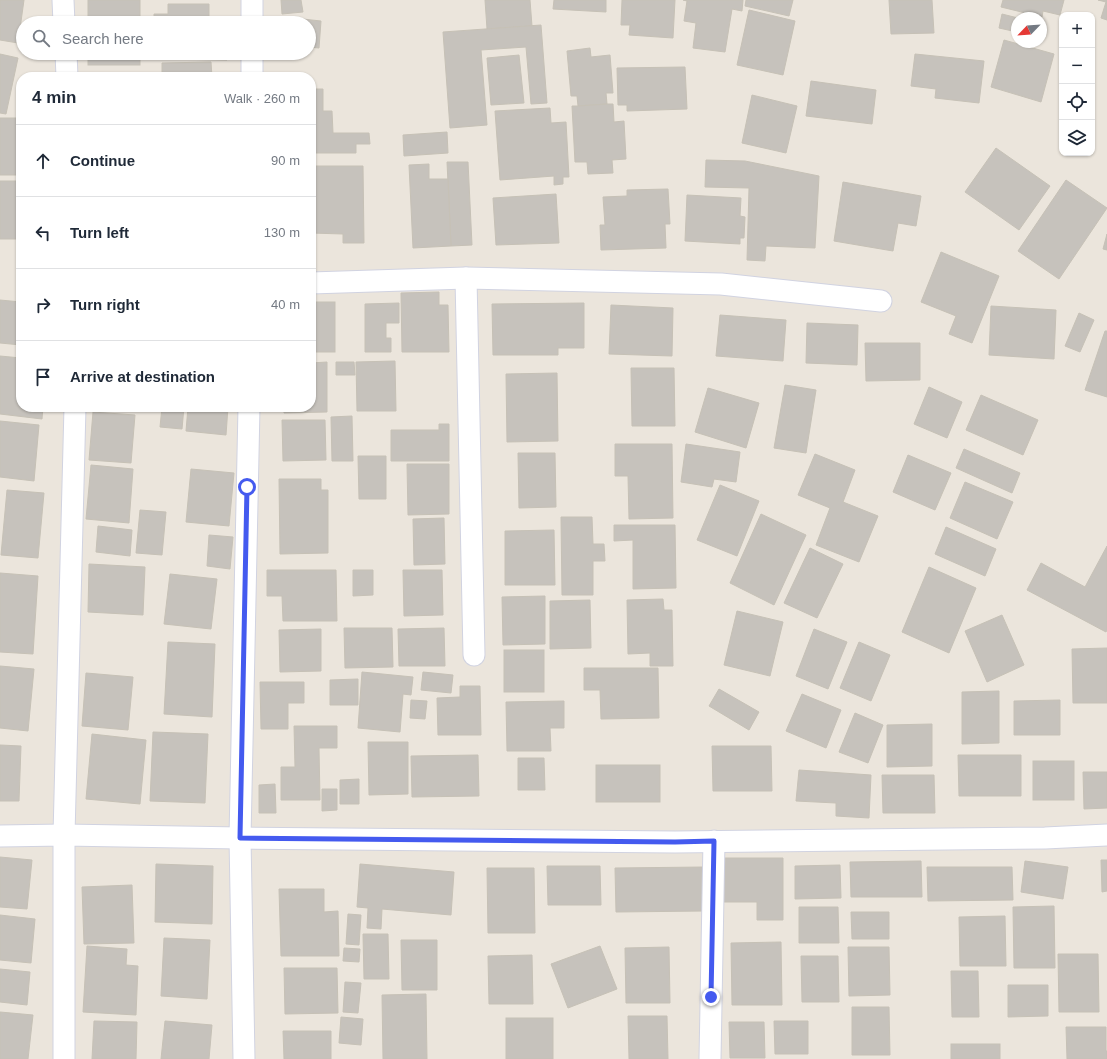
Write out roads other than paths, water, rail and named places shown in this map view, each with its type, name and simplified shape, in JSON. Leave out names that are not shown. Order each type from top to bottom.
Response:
[{"type":"street","points":[[63,0],[64,16]]},
{"type":"street","points":[[252,0],[252,16]]},
{"type":"street","points":[[66,60],[67,72]]},
{"type":"street","points":[[252,60],[252,72]]},
{"type":"street","points":[[466,278],[474,655]]},
{"type":"street","points":[[316,283],[466,278],[721,284],[881,301]]},
{"type":"street","points":[[64,1059],[64,835],[75,412]]},
{"type":"street","points":[[244,1059],[240,838],[249,412]]},
{"type":"street","points":[[0,836],[64,835],[667,842],[1045,838],[1107,835]]},
{"type":"street","points":[[710,1059],[714,841]]}]
